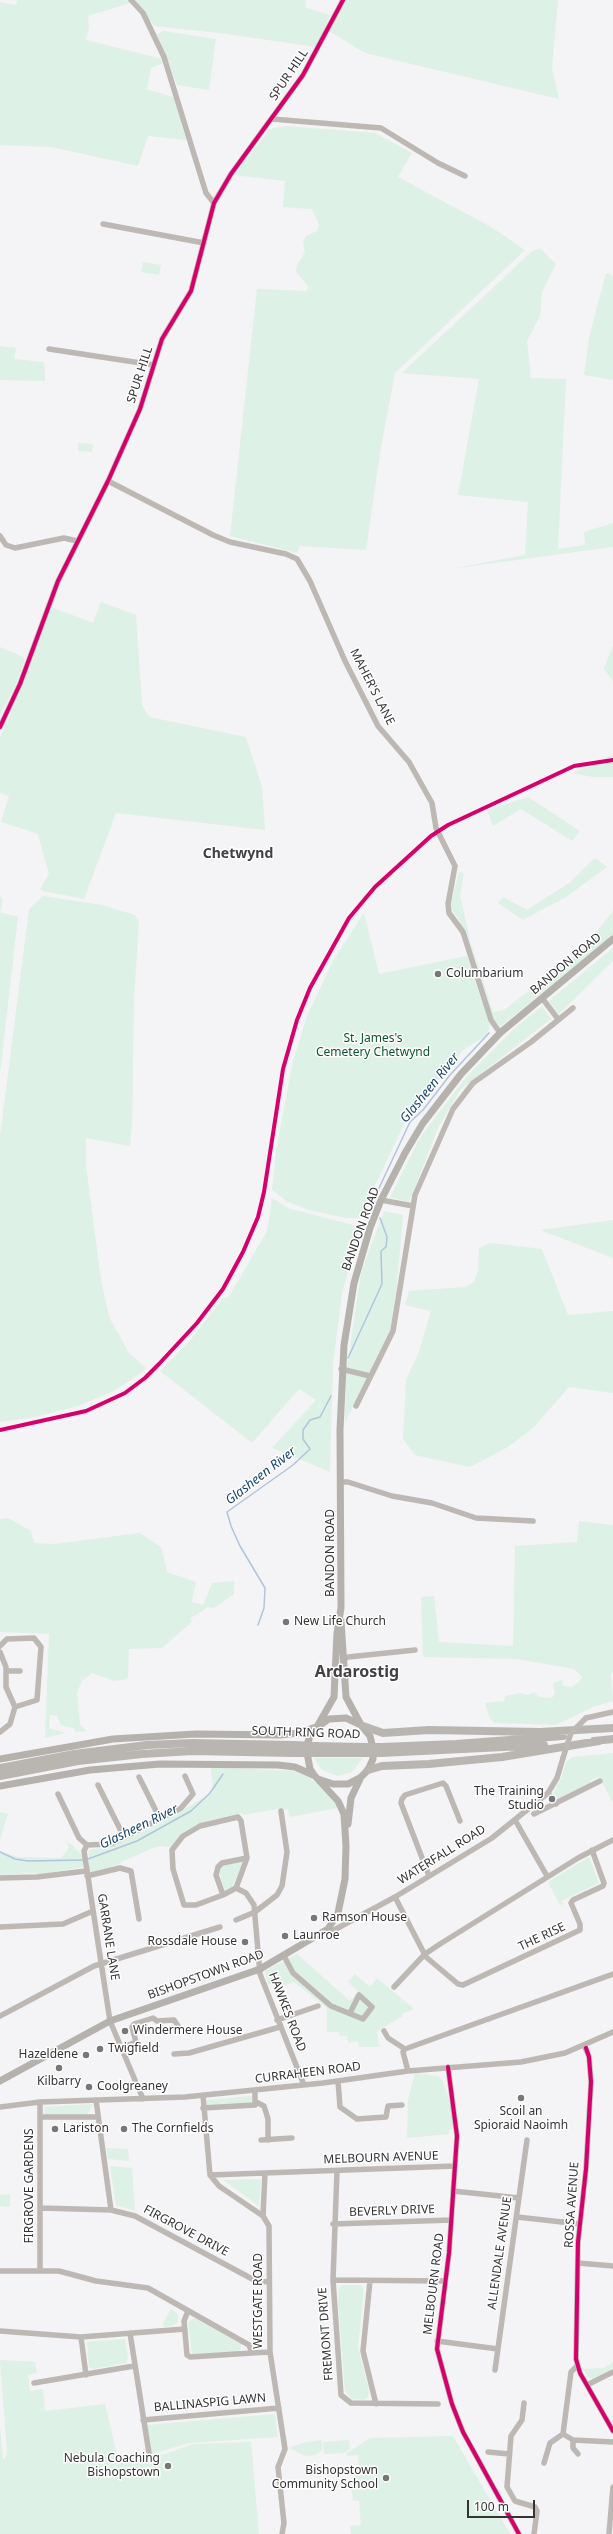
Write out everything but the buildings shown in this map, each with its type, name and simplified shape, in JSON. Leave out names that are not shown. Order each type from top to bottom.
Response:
[{"type":"highway","points":[[362,1726],[383,1733],[436,1730],[540,1732],[613,1729]]},
{"type":"highway","name":"SOUTH RING ROAD","points":[[382,1750],[493,1742],[613,1729]]},
{"type":"highway","name":"SOUTH RING ROAD","points":[[0,1768],[74,1754],[147,1745],[192,1743],[314,1750],[382,1750],[599,1741],[613,1739]]},
{"type":"highway","points":[[368,1770],[378,1767],[502,1757],[599,1741]]},
{"type":"highway","name":"SOUTH RING ROAD","points":[[0,1776],[78,1762],[142,1754],[193,1751],[293,1749]]},
{"type":"main road","name":"BANDON ROAD","points":[[362,1726],[346,1697],[345,1658],[341,1617],[341,1369],[354,1283],[381,1200],[423,1123],[461,1074],[500,1033],[613,939]]},
{"type":"main road","name":"BANDON ROAD","points":[[317,1726],[334,1697],[337,1633],[341,1617]]},
{"type":"main road","points":[[0,1759],[113,1739],[172,1735],[280,1735],[298,1733],[317,1726],[328,1719],[340,1717],[362,1726],[370,1736],[373,1748],[372,1759],[368,1770],[360,1778],[341,1785],[316,1777],[295,1767],[278,1765],[160,1764],[90,1770],[0,1786]]},
{"type":"main road","points":[[316,1777],[307,1758],[306,1747],[309,1736],[317,1726]]},
{"type":"main road","name":"BISHOPSTOWN ROAD","points":[[316,1777],[340,1804],[344,1814],[346,1834]]},
{"type":"main road","name":"BISHOPSTOWN ROAD","points":[[0,2081],[110,2021],[260,1969],[325,1932],[332,1926],[338,1912],[345,1879],[346,1834],[351,1798],[360,1778]]},
{"type":"street","points":[[131,0],[143,13],[164,57],[206,193],[214,203]]},
{"type":"street","name":"SPUR HILL","points":[[0,727],[20,684],[58,581],[108,481],[140,409],[162,339],[191,291],[214,203],[231,174],[272,119],[314,56],[343,0]]},
{"type":"street","points":[[272,119],[381,128],[438,163],[465,176]]},
{"type":"street","points":[[103,224],[204,243]]},
{"type":"street","points":[[49,349],[154,365]]},
{"type":"street","name":"MAHER'S LANE","points":[[108,481],[213,536],[230,542],[286,554],[297,559],[310,581],[345,661],[378,726],[409,762],[432,803],[436,828],[455,866],[448,904],[450,913],[462,932],[492,1020],[500,1033]]},
{"type":"street","points":[[0,536],[6,544],[15,548],[64,538],[78,541]]},
{"type":"street","points":[[542,998],[558,1019]]},
{"type":"street","points":[[356,1406],[370,1376],[389,1342],[396,1321],[413,1206],[428,1162],[458,1100],[473,1083],[531,1042],[573,1008]]},
{"type":"street","points":[[381,1200],[413,1206]]},
{"type":"street","points":[[341,1369],[370,1376]]},
{"type":"street","points":[[341,1482],[348,1482],[392,1496],[432,1503],[476,1518],[533,1520]]},
{"type":"street","points":[[0,1646],[7,1639],[34,1638],[42,1647],[37,1700],[15,1707]]},
{"type":"street","points":[[345,1658],[415,1650]]},
{"type":"street","points":[[0,1652],[7,1671],[6,1687],[15,1707],[10,1724],[0,1732]]},
{"type":"street","points":[[7,1671],[20,1671]]},
{"type":"street","name":"WATERFALL ROAD","points":[[325,1932],[330,1932],[395,1897],[492,1838],[548,1793],[558,1778],[571,1733],[586,1718],[613,1712]]},
{"type":"street","points":[[58,1794],[79,1838],[86,1846],[106,1845],[181,1808],[193,1796],[185,1776]]},
{"type":"street","points":[[139,1777],[160,1819]]},
{"type":"street","points":[[534,1814],[600,1781]]},
{"type":"street","points":[[428,1876],[401,1803],[402,1799],[405,1795],[443,1783],[446,1786],[460,1821]]},
{"type":"street","points":[[98,1785],[124,1837]]},
{"type":"street","points":[[548,1793],[556,1804]]},
{"type":"street","points":[[236,1920],[255,1912],[277,1894],[284,1880],[287,1852],[281,1812]]},
{"type":"street","points":[[238,1817],[241,1821],[247,1858],[236,1888],[223,1895],[192,1906],[184,1905],[173,1869],[172,1850],[182,1836],[200,1826],[238,1817]]},
{"type":"street","points":[[515,1820],[548,1876]]},
{"type":"street","points":[[394,1987],[425,1954],[548,1876],[592,1850],[613,1840]]},
{"type":"street","name":"GARRANE LANE","points":[[86,1846],[84,1859],[110,2021],[143,2099]]},
{"type":"street","name":"THE RISE","points":[[395,1897],[425,1954],[458,1984],[463,1985],[580,1930],[580,1924],[570,1903],[604,1883],[592,1850]]},
{"type":"street","points":[[223,1895],[216,1875],[218,1868],[222,1863],[247,1858]]},
{"type":"street","points":[[0,1878],[87,1873],[120,1868],[131,1871],[139,1919]]},
{"type":"street","points":[[236,1888],[249,1897],[255,1912]]},
{"type":"street","points":[[0,1927],[63,1924],[93,1911]]},
{"type":"street","name":"HAWKES ROAD","points":[[255,1912],[260,1969],[277,2020],[304,2085]]},
{"type":"street","points":[[338,1912],[343,1920],[349,1922]]},
{"type":"street","points":[[0,2016],[100,1964],[220,1927]]},
{"type":"street","points":[[284,1956],[293,1973],[318,1997],[331,2006],[350,2013]]},
{"type":"street","points":[[408,2071],[403,2052],[406,2049],[613,1974]]},
{"type":"street","points":[[277,2020],[318,2006]]},
{"type":"street","points":[[122,2048],[136,2042],[133,2025],[153,2018],[158,2021],[174,2020],[180,2029]]},
{"type":"street","points":[[174,2054],[189,2053],[280,2027]]},
{"type":"street","points":[[384,2031],[388,2038],[406,2049]]},
{"type":"street","name":"CURRAHEEN ROAD","points":[[0,2107],[40,2102],[143,2099],[203,2095],[304,2085],[408,2071],[521,2062],[559,2055],[613,2032]]},
{"type":"street","name":"ROSSA AVENUE","points":[[584,2045],[589,2057],[590,2086],[586,2169],[580,2224],[578,2263],[577,2366],[613,2431]]},
{"type":"street","name":"MELBOURN ROAD","points":[[448,2067],[457,2132],[451,2220],[437,2341],[440,2363],[456,2417],[519,2534]]},
{"type":"street","points":[[338,2081],[340,2107],[357,2119],[386,2117],[388,2106],[402,2105]]},
{"type":"street","points":[[255,2090],[256,2102]]},
{"type":"street","points":[[203,2095],[210,2175],[219,2186],[263,2216]]},
{"type":"street","points":[[96,2100],[97,2117],[111,2210]]},
{"type":"street","name":"FIRGROVE GARDENS","points":[[40,2102],[40,2270]]},
{"type":"street","points":[[203,2108],[255,2105],[256,2102]]},
{"type":"street","points":[[256,2102],[264,2106],[268,2119],[268,2140]]},
{"type":"street","points":[[41,2117],[97,2117]]},
{"type":"street","points":[[261,2140],[292,2138]]},
{"type":"street","name":"ALLENDALE AVENUE","points":[[495,2370],[527,2140]]},
{"type":"street","name":"MELBOURN AVENUE","points":[[210,2175],[455,2166]]},
{"type":"street","name":"FREMONT DRIVE","points":[[336,2171],[333,2224],[333,2280],[341,2395],[351,2403],[438,2404]]},
{"type":"street","points":[[263,2216],[265,2173]]},
{"type":"street","points":[[453,2191],[518,2198]]},
{"type":"street","name":"FIRGROVE DRIVE","points":[[41,2208],[111,2210],[142,2219],[256,2281],[269,2282]]},
{"type":"street","name":"WESTGATE ROAD","points":[[263,2216],[269,2226],[270,2352],[285,2449],[278,2467],[284,2523],[282,2534]]},
{"type":"street","points":[[517,2217],[580,2224]]},
{"type":"street","name":"BEVERLY DRIVE","points":[[333,2224],[451,2220]]},
{"type":"street","points":[[578,2263],[613,2266]]},
{"type":"street","points":[[0,2271],[59,2271],[96,2281],[144,2287],[249,2345],[252,2353]]},
{"type":"street","points":[[333,2280],[445,2281]]},
{"type":"street","points":[[370,2281],[362,2349],[376,2404]]},
{"type":"street","points":[[188,2311],[184,2319],[187,2354],[190,2357],[270,2352]]},
{"type":"street","points":[[0,2331],[81,2337],[185,2329]]},
{"type":"street","points":[[130,2333],[134,2366],[149,2453]]},
{"type":"street","points":[[81,2337],[86,2375]]},
{"type":"street","points":[[437,2341],[498,2349]]},
{"type":"street","points":[[34,2383],[134,2366]]},
{"type":"street","name":"ROSSA AVENUE","points":[[563,2434],[571,2372],[577,2366]]},
{"type":"street","points":[[587,2385],[613,2372]]},
{"type":"street","points":[[524,2403],[522,2420],[510,2436],[507,2491],[515,2501],[535,2507]]},
{"type":"street","name":"BALLINASPIG LAWN","points":[[143,2420],[279,2408]]},
{"type":"street","points":[[544,2463],[550,2443],[563,2434],[573,2440],[613,2442]]},
{"type":"street","points":[[573,2440],[573,2448],[578,2454]]},
{"type":"street","points":[[488,2452],[509,2454]]},
{"type":"street","points":[[609,2534],[613,2487]]},
{"type":"street","points":[[535,2507],[540,2502]]},
{"type":"street","points":[[534,2534],[537,2511],[535,2507]]},
{"type":"green space","points":[[17,0],[127,0],[130,3],[88,16],[89,28],[86,40],[162,59],[164,63],[151,68],[147,89],[176,98],[186,140],[148,136],[138,166],[51,147],[0,145],[0,2],[16,5]]},
{"type":"green space","points":[[135,0],[306,0],[305,7],[330,15],[316,47],[220,33],[154,26]]},
{"type":"green space","points":[[346,0],[558,0],[552,68],[559,99],[365,53],[329,31]]},
{"type":"green space","points":[[164,31],[216,39],[209,90],[177,85],[157,34]]},
{"type":"green space","points":[[286,126],[375,133],[412,153],[398,177],[491,227],[525,250],[395,373],[380,453],[366,550],[300,546],[297,553],[230,536],[257,289],[307,291],[308,286],[296,272],[297,266],[305,252],[303,242],[306,236],[317,231],[319,225],[312,209],[283,207],[285,181],[234,175],[270,129]]},
{"type":"green space","points":[[540,248],[556,264],[542,292],[540,316],[527,341],[531,378],[566,379],[558,549],[585,545],[584,532],[613,523],[613,547],[450,569],[525,555],[528,502],[458,495],[479,379],[402,373],[531,252]]},
{"type":"green space","points":[[143,262],[161,265],[159,275],[141,272]]},
{"type":"green space","points":[[606,273],[613,276],[613,380],[584,375],[589,338]]},
{"type":"green space","points":[[0,346],[16,348],[14,359],[44,362],[45,381],[0,380]]},
{"type":"green space","points":[[78,443],[93,444],[92,452],[78,451]]},
{"type":"green space","points":[[101,602],[136,615],[142,705],[149,717],[246,737],[262,787],[265,830],[116,813],[84,899],[43,891],[40,889],[49,874],[38,834],[1,822],[9,796],[0,793],[0,738],[25,680],[51,607],[93,623]]},
{"type":"green space","points":[[613,645],[613,681],[604,669]]},
{"type":"green space","points":[[0,647],[25,658],[18,680],[0,715]]},
{"type":"green space","points":[[613,755],[613,777],[593,777],[572,773]]},
{"type":"green space","points":[[528,797],[580,831],[572,841],[521,809],[493,826],[487,810]]},
{"type":"green space","points":[[595,858],[607,867],[566,897],[523,920],[498,903],[503,897],[527,910],[569,883]]},
{"type":"green space","name":"St. James's Cemetery Chetwynd","points":[[459,872],[464,873],[460,895],[471,944],[493,1012],[504,1010],[583,949],[613,911],[613,935],[500,1027],[487,1015],[490,1025],[487,1035],[462,1051],[404,1124],[360,1218],[345,1218],[309,1210],[288,1202],[272,1190],[276,1151],[292,1065],[307,1016],[334,959],[364,913],[379,974],[467,956],[482,1001],[460,921],[450,907]]},
{"type":"green space","points":[[0,896],[3,900],[0,912]]},
{"type":"green space","points":[[43,896],[102,905],[135,915],[139,922],[134,999],[132,1127],[130,1146],[86,1138],[86,1165],[101,1280],[109,1317],[129,1353],[147,1369],[114,1391],[78,1406],[36,1417],[0,1422],[0,1136],[29,909]]},
{"type":"green space","points":[[0,912],[18,917],[0,1074]]},
{"type":"green space","points":[[613,948],[613,961],[559,1014],[549,1001]]},
{"type":"green space","points":[[542,1006],[551,1019],[461,1089],[439,1126],[409,1202],[390,1197],[421,1136],[467,1076],[515,1028]]},
{"type":"green space","points":[[272,1198],[288,1208],[360,1227],[342,1294],[333,1364],[330,1472],[272,1448],[316,1400],[299,1389],[252,1443],[160,1371],[188,1343],[223,1298],[228,1298],[267,1231]]},
{"type":"green space","points":[[384,1211],[403,1215],[396,1295],[391,1330],[345,1423],[346,1375],[361,1273]]},
{"type":"green space","points":[[613,1220],[613,1258],[540,1230]]},
{"type":"green space","points":[[490,1243],[542,1249],[568,1315],[613,1311],[613,1393],[569,1387],[533,1428],[508,1447],[470,1467],[415,1455],[403,1439],[406,1380],[419,1352],[431,1311],[405,1305],[409,1291],[465,1287],[474,1282],[478,1270],[479,1248]]},
{"type":"green space","points":[[8,1518],[31,1531],[34,1543],[54,1544],[140,1533],[161,1547],[167,1572],[196,1582],[192,1602],[203,1605],[212,1583],[234,1581],[234,1594],[214,1608],[208,1607],[191,1618],[192,1622],[162,1648],[129,1649],[128,1677],[126,1679],[114,1681],[92,1673],[82,1681],[77,1692],[80,1725],[87,1731],[76,1732],[73,1728],[61,1725],[57,1716],[50,1715],[49,1728],[65,1733],[45,1738],[49,1634],[0,1632],[0,1519]]},
{"type":"green space","points":[[579,1521],[613,1525],[613,1673],[611,1674],[613,1701],[593,1707],[556,1725],[495,1723],[490,1719],[485,1703],[504,1701],[505,1696],[520,1693],[527,1695],[534,1692],[539,1697],[552,1698],[555,1693],[553,1683],[562,1680],[563,1686],[572,1687],[583,1678],[574,1669],[517,1659],[423,1657],[421,1597],[434,1596],[439,1642],[513,1646],[515,1546],[577,1542]]},
{"type":"green space","points":[[613,1753],[613,1803],[599,1777],[591,1780],[588,1786],[556,1800],[552,1795],[561,1779],[566,1762],[573,1757]]},
{"type":"green space","points":[[314,1758],[363,1758],[352,1772],[338,1776],[322,1770]]},
{"type":"green space","points":[[211,1767],[294,1771],[308,1777],[323,1788],[336,1804],[337,1808],[290,1817],[288,1809],[279,1811],[278,1809],[243,1815],[242,1813],[207,1821],[185,1831],[170,1847],[160,1846],[153,1848],[121,1862],[119,1865],[89,1873],[89,1850],[113,1846],[159,1824],[213,1792]]},
{"type":"green space","points":[[0,1812],[8,1814],[0,1839]]},
{"type":"green space","points":[[66,1842],[71,1844],[81,1854],[84,1867],[41,1874],[21,1872],[25,1874],[0,1875],[0,1851],[18,1857],[61,1858],[69,1848]]},
{"type":"green space","points":[[589,1857],[599,1883],[561,1901],[563,1904],[560,1905],[548,1882]]},
{"type":"green space","points":[[241,1861],[242,1864],[231,1889],[224,1890],[219,1871],[222,1865]]},
{"type":"green space","points":[[297,1954],[350,2001],[358,1991],[348,1982],[355,1974],[370,1987],[377,1978],[414,2009],[401,2014],[403,2016],[377,2031],[379,2047],[359,2047],[358,2041],[348,2043],[347,2036],[340,2036],[339,2032],[327,2032],[327,2008],[294,1982],[280,1987],[277,1980],[268,1985],[265,1971]]},
{"type":"green space","points":[[415,2073],[438,2076],[443,2081],[451,2106],[453,2129],[449,2129],[449,2134],[407,2138],[408,2100]]},
{"type":"green space","points":[[252,2096],[251,2104],[206,2106],[207,2100]]},
{"type":"green space","points":[[93,2104],[87,2115],[46,2115],[44,2113],[45,2107]]},
{"type":"green space","points":[[106,2148],[128,2149],[129,2161],[108,2159]]},
{"type":"green space","points":[[110,2166],[132,2168],[135,2211],[116,2205]]},
{"type":"green space","points":[[261,2179],[259,2206],[223,2180]]},
{"type":"green space","points":[[10,2194],[10,2207],[0,2206],[0,2195]]},
{"type":"green space","points":[[342,2285],[361,2285],[364,2290],[358,2347],[369,2391],[368,2397],[364,2400],[352,2399],[345,2391],[338,2301],[339,2288]]},
{"type":"green space","points":[[171,2309],[178,2314],[178,2322],[173,2326],[164,2327],[163,2323]]},
{"type":"green space","points":[[195,2318],[241,2344],[241,2349],[237,2352],[192,2354],[188,2322]]},
{"type":"green space","points":[[125,2339],[128,2358],[126,2363],[93,2369],[89,2367],[87,2342]]},
{"type":"green space","points":[[0,2360],[35,2362],[37,2373],[28,2375],[30,2391],[43,2389],[45,2411],[105,2404],[118,2459],[165,2454],[193,2444],[251,2442],[259,2534],[0,2534],[0,2427],[3,2459],[5,2458],[7,2452]]},
{"type":"green space","points":[[613,2362],[613,2368],[593,2379],[588,2377],[583,2369],[604,2368]]},
{"type":"green space","points":[[275,2414],[278,2437],[189,2443],[152,2454],[147,2425]]},
{"type":"green space","name":"Bishopstown Community School","points":[[453,2436],[510,2534],[351,2534],[350,2526],[361,2525],[359,2500],[353,2501],[352,2491],[348,2489],[347,2481],[354,2480],[354,2471],[359,2470],[358,2455],[347,2456],[347,2453],[370,2438]]},
{"type":"green space","points":[[322,2440],[322,2450],[316,2455],[305,2456],[290,2448],[302,2443]]},
{"type":"green space","points":[[349,2440],[350,2449],[344,2453],[324,2454],[323,2442]]},
{"type":"waterway","name":"Glasheen River","points":[[372,1203],[410,1122],[423,1110],[450,1075],[489,1033]]},
{"type":"waterway","name":"Glasheen River","points":[[348,1358],[382,1284],[381,1251],[386,1247],[387,1237],[380,1218]]},
{"type":"waterway","name":"Glasheen River","points":[[258,1625],[264,1608],[265,1588],[240,1546],[231,1526],[227,1512],[293,1465],[310,1449],[303,1439],[303,1430],[310,1420],[320,1417],[331,1396]]},
{"type":"waterway","name":"Glasheen River","points":[[88,1859],[137,1841],[191,1811],[210,1793],[223,1774]]},
{"type":"waterway","name":"Glasheen River","points":[[0,1852],[15,1859],[28,1861],[84,1860]]},
{"type":"cycle path","points":[[0,727],[20,684],[58,581],[108,481],[140,409],[162,339],[191,291],[214,203],[231,174],[303,75],[343,0]]},
{"type":"cycle path","points":[[0,1430],[86,1411],[125,1393],[145,1378],[159,1364],[197,1323],[223,1289],[243,1252],[258,1217],[264,1192],[283,1069],[297,1020],[310,988],[349,918],[375,887],[431,836],[448,825],[574,766],[613,760]]},
{"type":"cycle path","points":[[586,2048],[589,2057],[591,2082],[586,2169],[578,2242],[576,2359],[580,2373],[613,2431]]},
{"type":"cycle path","points":[[448,2067],[457,2136],[449,2253],[437,2349],[452,2404],[463,2432],[519,2534]]},
{"type":"place","name":"Columbarium","points":[[438,974]]},
{"type":"place","name":"New Life Church","points":[[286,1622]]},
{"type":"place","name":"The Training Studio","points":[[552,1799]]},
{"type":"place","name":"Ramson House","points":[[314,1918]]},
{"type":"place","name":"Launroe","points":[[285,1936]]},
{"type":"place","name":"Rossdale House","points":[[245,1942]]},
{"type":"place","name":"Windermere House","points":[[125,2031]]},
{"type":"place","name":"Twigfield","points":[[100,2049]]},
{"type":"place","name":"Hazeldene","points":[[86,2055]]},
{"type":"place","name":"Kilbarry","points":[[59,2068]]},
{"type":"place","name":"Coolgreaney","points":[[89,2087]]},
{"type":"place","name":"Scoil an Spioraid Naoimh","points":[[521,2098]]},
{"type":"place","name":"Lariston","points":[[55,2129]]},
{"type":"place","name":"The Cornfields","points":[[124,2129]]},
{"type":"place","name":"Nebula Coaching Bishopstown","points":[[168,2466]]},
{"type":"place","name":"Bishopstown Community School","points":[[386,2478]]},
{"type":"district","name":"Chetwynd","points":[[238,854]]},
{"type":"district","name":"Ardarostig","points":[[357,1672]]}]
